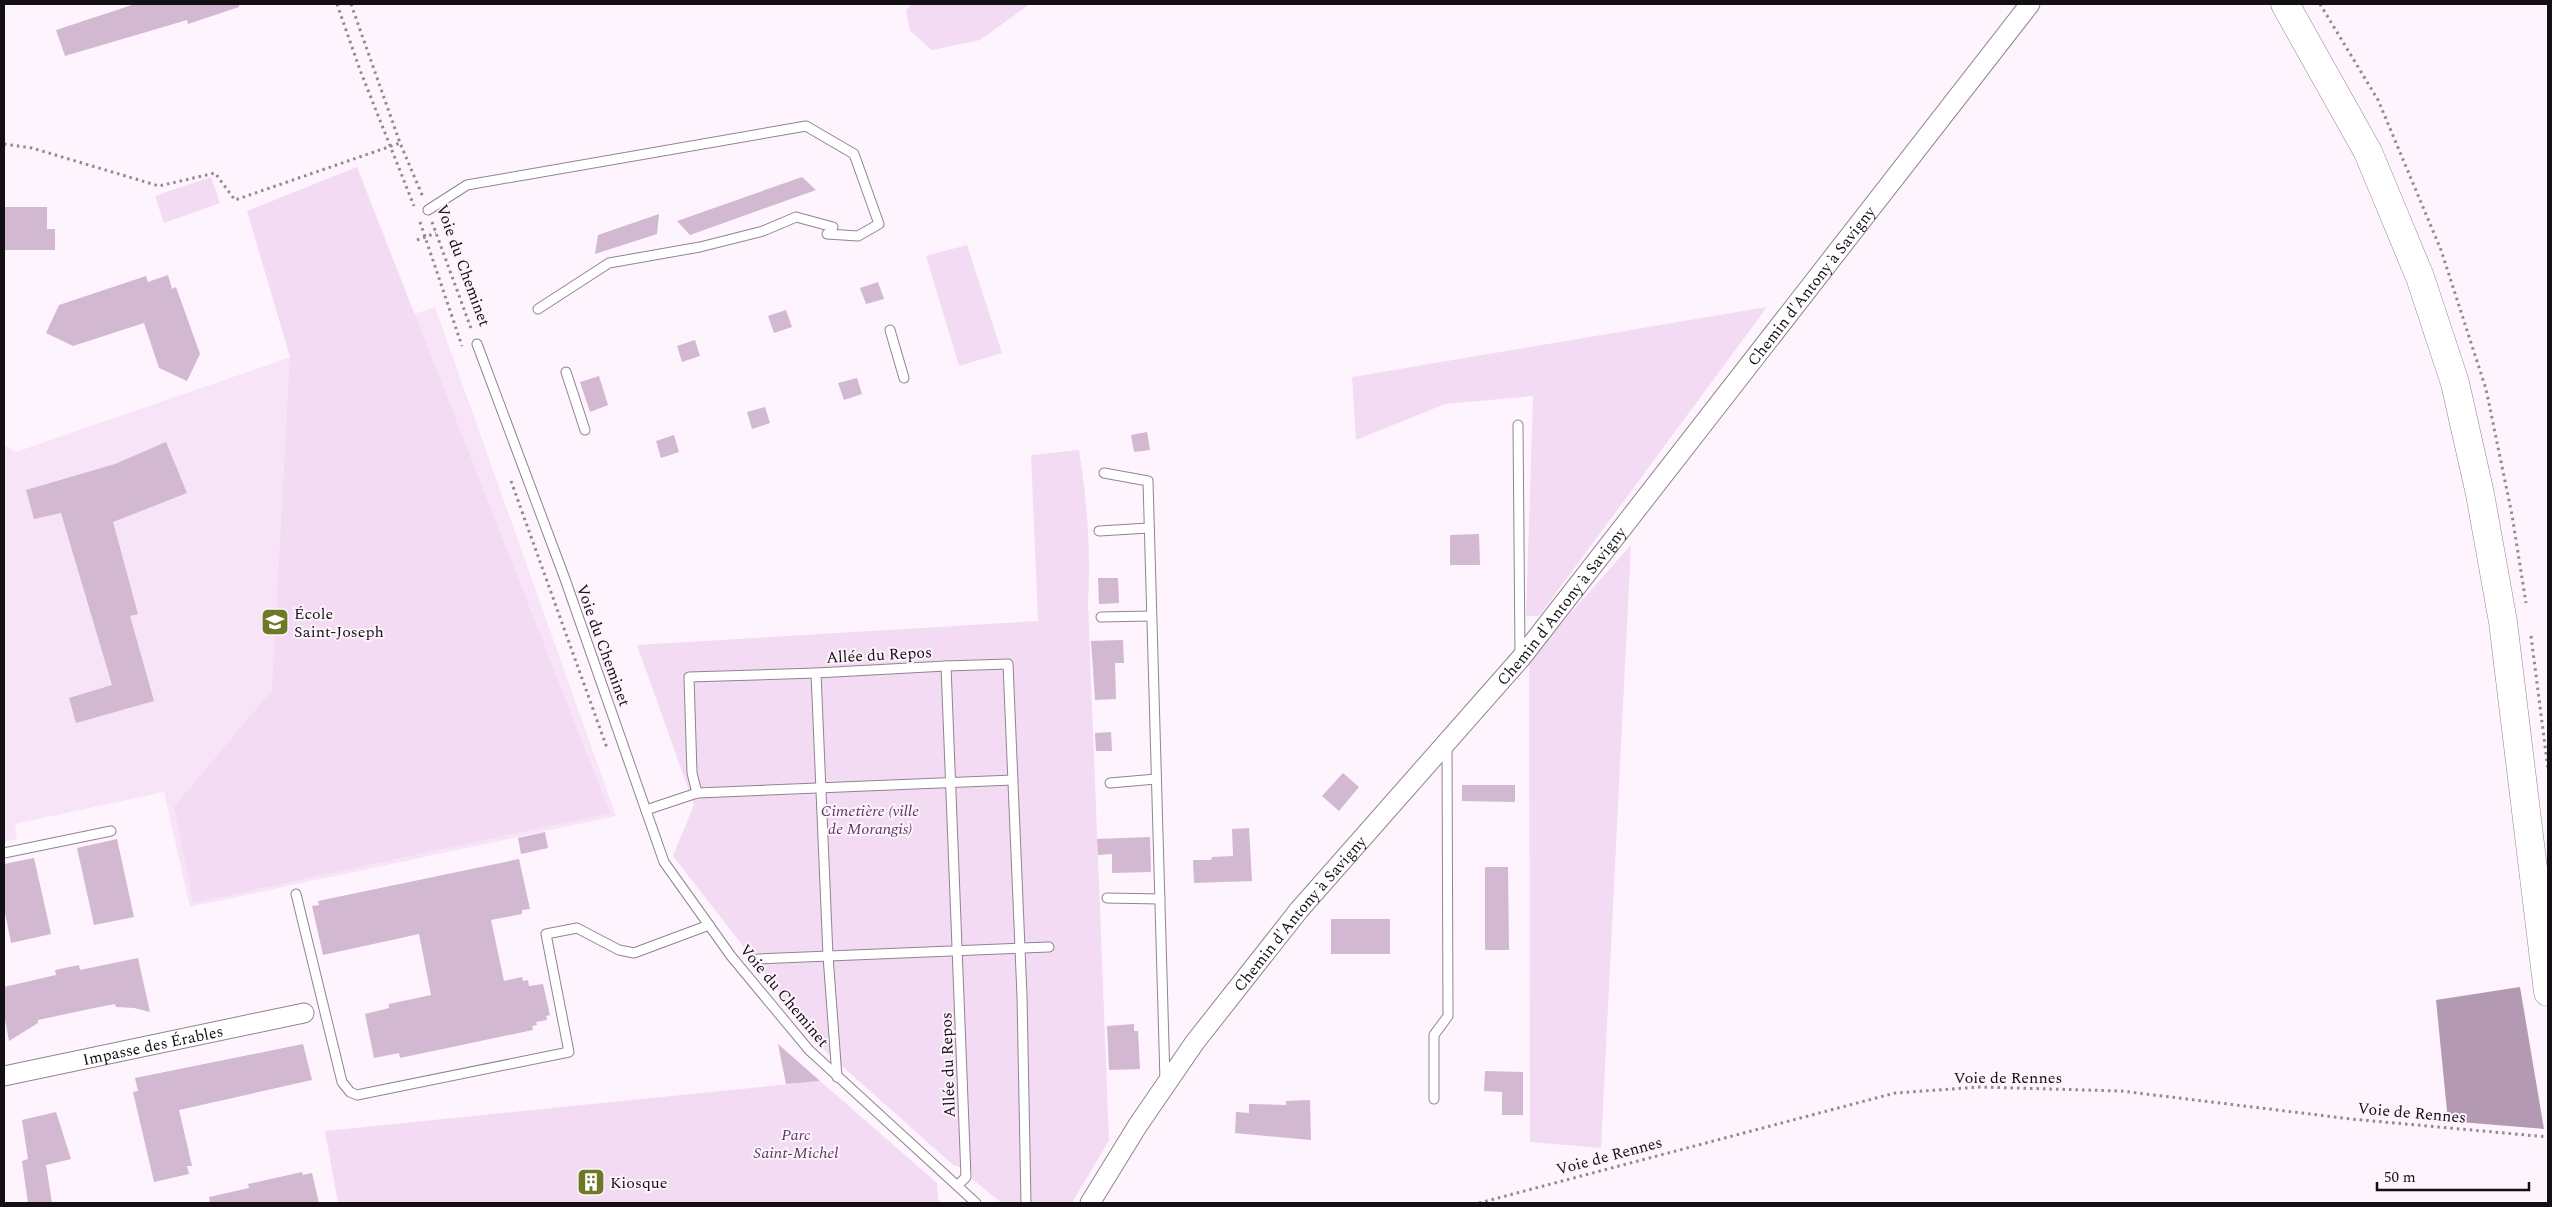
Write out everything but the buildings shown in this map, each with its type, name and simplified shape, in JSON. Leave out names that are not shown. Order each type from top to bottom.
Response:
[{"type":"main road","points":[[2285,4],[2368,152],[2420,277],[2454,383],[2480,494],[2503,622],[2548,992]]},
{"type":"street","name":"Chemin d'Antony à Savigny","points":[[1090,1203],[1165,1084],[1195,1042],[1299,910],[1520,658],[2030,4]]},
{"type":"street","name":"Impasse des Érables","points":[[4,1076],[304,1013]]},
{"type":"lane","points":[[428,210],[467,185],[806,126],[854,154],[879,224],[858,236],[830,231],[796,217],[754,234],[609,263],[538,309]]},
{"type":"lane","points":[[890,330],[904,378]]},
{"type":"lane","name":"Voie du Cheminet","points":[[477,344],[565,579],[664,862],[709,925],[783,1020],[837,1077],[976,1203]]},
{"type":"lane","points":[[566,372],[585,430]]},
{"type":"lane","points":[[1518,425],[1520,658]]},
{"type":"lane","points":[[1104,473],[1148,481],[1165,1084]]},
{"type":"lane","points":[[1099,531],[1149,528]]},
{"type":"lane","points":[[1101,617],[1151,616]]},
{"type":"lane","points":[[946,666],[1008,664],[1027,1147],[1026,1203]]},
{"type":"lane","name":"Allée du Repos","points":[[837,1077],[828,956],[816,672],[946,666],[966,1177],[958,1185]]},
{"type":"lane","points":[[696,793],[692,773],[689,677],[816,672]]},
{"type":"lane","points":[[1434,1099],[1434,1035],[1448,1016],[1447,742]]},
{"type":"lane","points":[[1110,782],[1156,779]]},
{"type":"lane","points":[[646,810],[696,793],[1013,780]]},
{"type":"lane","points":[[4,853],[110,831]]},
{"type":"lane","points":[[296,894],[342,1082],[350,1092],[358,1095],[569,1052],[546,934],[576,928],[619,950],[634,953],[709,925]]},
{"type":"lane","points":[[1107,898],[1160,899]]},
{"type":"lane","points":[[758,959],[1049,946]]},
{"type":"lane","points":[[304,1013],[323,1007]]},
{"type":"path","name":"Voie du Cheminet","points":[[351,4],[400,143],[428,210],[477,344]]},
{"type":"path","points":[[4,144],[32,148],[159,186],[215,173],[234,200],[400,143]]},
{"type":"path","points":[[418,240],[436,233]]},
{"type":"path","name":"Voie de Rennes","points":[[1479,1203],[1904,1092],[1980,1088],[2122,1091],[2351,1119],[2548,1137]]},
{"type":"shaded area","name":"École Saint-Joseph","points":[[435,307],[616,816],[190,907],[164,792],[15,824],[17,839],[4,842],[4,445],[16,452]]},
{"type":"shaded area","points":[[2520,987],[2544,1129],[2448,1121],[2436,1000]]},
{"type":"green space","points":[[911,4],[1030,4],[980,40],[932,50],[910,31],[906,11]]},
{"type":"green space","points":[[357,167],[610,813],[193,903],[174,807],[272,690],[290,357],[247,211]]},
{"type":"green space","points":[[211,177],[220,203],[164,223],[155,196]]},
{"type":"green space","points":[[967,245],[1002,353],[959,366],[926,256]]},
{"type":"green space","points":[[1767,307],[1539,616],[1526,616],[1533,396],[1445,404],[1356,440],[1352,377]]},
{"type":"green space","name":"Cimetière (ville de Morangis)","points":[[1079,450],[1089,545],[1088,603],[1109,1140],[1072,1203],[1002,1203],[972,1179],[972,1171],[953,1165],[824,1050],[673,856],[694,805],[637,645],[1038,621],[1031,455]]},
{"type":"green space","points":[[1631,545],[1601,1148],[1530,1142],[1529,660]]},
{"type":"green space","name":"Parc Saint-Michel","points":[[820,1081],[937,1183],[938,1199],[942,1203],[338,1203],[325,1131]]},
{"type":"place","name":"École Saint-Joseph","points":[[275,622]]},
{"type":"place","name":"Kiosque","points":[[591,1182]]}]
